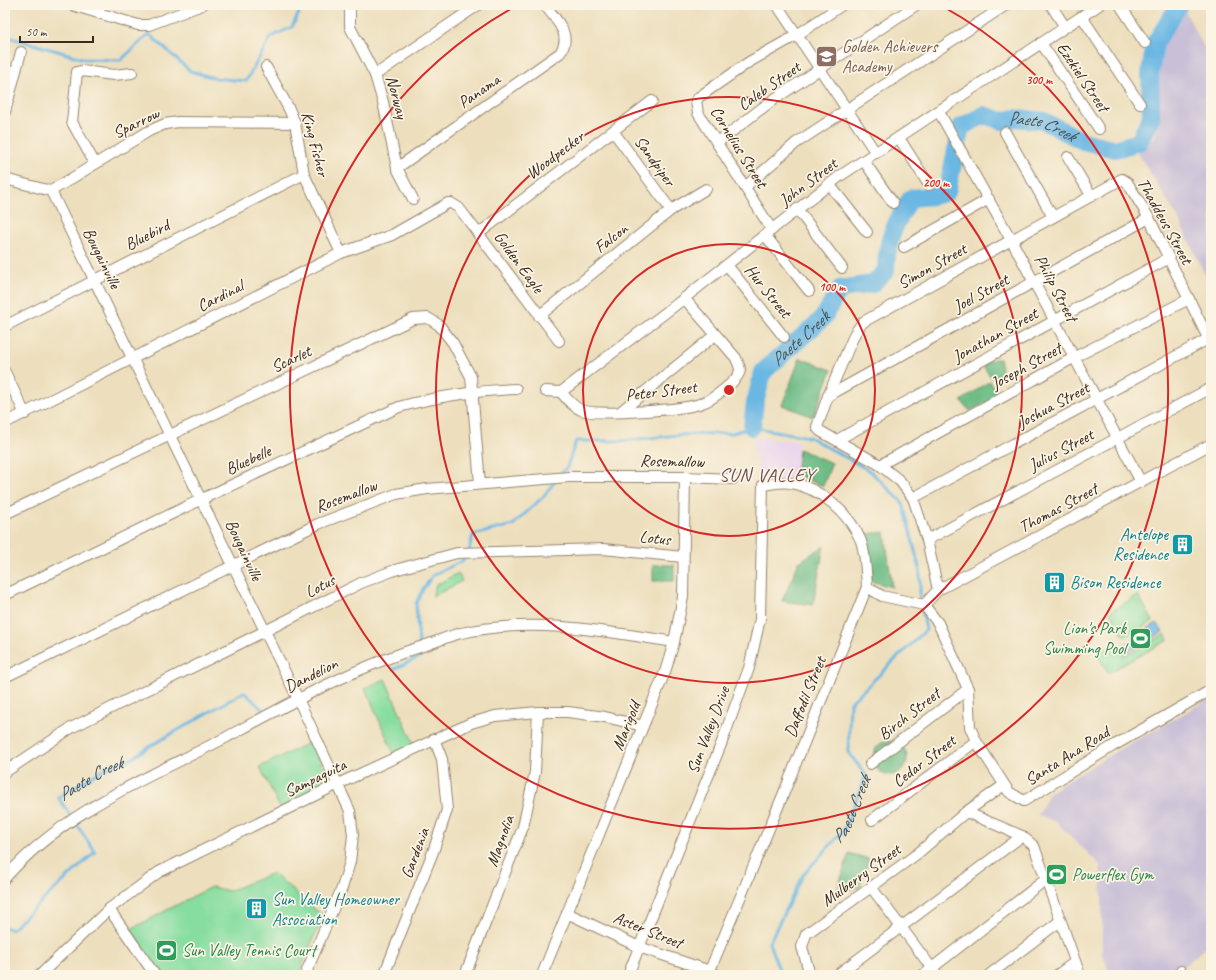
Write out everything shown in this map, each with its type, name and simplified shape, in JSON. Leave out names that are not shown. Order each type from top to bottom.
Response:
[{"type":"street","points":[[72,5],[138,25],[149,25],[202,5]]},
{"type":"street","name":"Norway","points":[[350,5],[350,27],[375,75],[383,102],[397,168],[413,199]]},
{"type":"street","points":[[375,75],[478,5]]},
{"type":"street","name":"Panama","points":[[397,168],[560,53],[565,46],[564,32],[545,5]]},
{"type":"street","points":[[777,5],[846,111],[876,153]]},
{"type":"street","points":[[797,35],[842,5]]},
{"type":"street","name":"Caleb Street","points":[[717,143],[770,102],[916,5]]},
{"type":"street","points":[[745,187],[796,143],[1006,5]]},
{"type":"street","points":[[1052,5],[1066,27]]},
{"type":"street","name":"John Street","points":[[561,392],[727,265],[829,184],[1099,5]]},
{"type":"street","points":[[1120,5],[1145,43]]},
{"type":"street","points":[[1082,17],[1140,104]]},
{"type":"street","name":"Cornelius Street","points":[[797,35],[749,62],[699,97],[696,101],[698,113],[745,187],[769,232],[809,291]]},
{"type":"street","name":"Ezekiel Street","points":[[1041,43],[1099,129]]},
{"type":"street","points":[[5,112],[22,52]]},
{"type":"street","name":"King Fisher","points":[[266,67],[290,109],[295,123],[304,174],[341,253]]},
{"type":"street","points":[[95,164],[72,122],[77,72],[82,71],[114,75],[132,73]]},
{"type":"street","name":"Woodpecker","points":[[478,234],[652,101]]},
{"type":"street","name":"Philip Street","points":[[939,112],[989,199],[1141,482]]},
{"type":"street","name":"Sparrow","points":[[51,191],[149,131],[165,124],[178,122],[295,123]]},
{"type":"street","name":"Sandpiper","points":[[613,131],[671,210]]},
{"type":"street","points":[[1005,132],[1053,217]]},
{"type":"street","points":[[899,138],[929,185]]},
{"type":"street","points":[[1068,157],[1091,195]]},
{"type":"street","points":[[864,161],[893,203]]},
{"type":"street","name":"Bluebird","points":[[5,326],[304,174]]},
{"type":"street","points":[[5,179],[51,191]]},
{"type":"street","name":"Simon Street","points":[[837,440],[820,431],[817,424],[854,334],[863,322],[1122,179]]},
{"type":"street","name":"Thaddeus Street","points":[[1122,179],[1126,182],[1149,218],[1210,341]]},
{"type":"street","points":[[829,184],[867,232]]},
{"type":"street","name":"Falcon","points":[[539,316],[671,210],[706,189]]},
{"type":"street","name":"Bougainville","points":[[51,191],[171,434],[350,811],[353,835],[350,862],[342,888],[305,975]]},
{"type":"street","points":[[904,247],[989,199]]},
{"type":"street","name":"Cardinal","points":[[5,423],[341,253],[392,235],[448,203],[451,203]]},
{"type":"street","name":"Golden Eagle","points":[[451,203],[459,208],[559,341]]},
{"type":"street","points":[[797,209],[842,268]]},
{"type":"street","name":"Joel Street","points":[[828,396],[1149,218]]},
{"type":"street","name":"Jonathan Street","points":[[837,440],[1169,258]]},
{"type":"street","name":"Hur Street","points":[[727,265],[784,337]]},
{"type":"street","name":"Peter Street","points":[[561,392],[573,406],[583,410],[592,412],[620,412],[696,405],[709,400],[728,386],[740,370],[736,358],[684,298]]},
{"type":"street","name":"Joseph Street","points":[[880,465],[1075,357],[1189,299]]},
{"type":"street","name":"Scarlet","points":[[5,514],[412,319],[428,318],[439,325],[464,361],[471,377],[480,484]]},
{"type":"street","points":[[620,412],[715,335]]},
{"type":"street","name":"Joshua Street","points":[[913,498],[1210,341]]},
{"type":"street","points":[[5,372],[25,414]]},
{"type":"street","name":"Julius Street","points":[[927,540],[1211,388]]},
{"type":"street","name":"Bluebelle","points":[[5,595],[202,499],[398,407],[422,400],[472,391],[516,389]]},
{"type":"street","points":[[545,391],[561,392]]},
{"type":"street","points":[[837,440],[880,465],[900,481],[913,498],[927,540],[938,590]]},
{"type":"street","name":"Thomas Street","points":[[924,605],[938,590],[1211,444]]},
{"type":"street","name":"Rosemallow","points":[[5,677],[318,524],[396,494],[427,489],[569,477],[685,477],[733,479]]},
{"type":"street","name":"Marigold","points":[[542,975],[665,672],[674,642],[683,597],[685,477]]},
{"type":"street","name":"Daffodil Street","points":[[712,974],[867,587],[866,565],[860,541],[851,523],[836,505],[812,489],[790,482],[763,485]]},
{"type":"street","name":"Sun Valley Drive","points":[[628,975],[722,742],[749,668],[760,619],[763,485]]},
{"type":"street","name":"Lotus","points":[[5,772],[71,728],[361,583],[395,570],[457,553],[486,551],[603,549],[683,557]]},
{"type":"street","points":[[867,587],[882,596],[924,605]]},
{"type":"street","name":"Santa Ana Road","points":[[924,605],[938,624],[968,689],[970,727],[976,741],[1009,792],[1024,801],[1113,746],[1211,690]]},
{"type":"street","name":"Dandelion","points":[[5,878],[26,856],[78,815],[118,790],[192,755],[349,674],[416,648],[460,633],[497,627],[560,626],[591,628],[674,642]]},
{"type":"street","name":"Birch Street","points":[[870,764],[968,689]]},
{"type":"street","name":"Sampaguita","points":[[40,975],[109,909],[159,872],[338,784],[471,723],[495,716],[538,712],[568,712],[605,717],[643,726]]},
{"type":"street","name":"Magnolia","points":[[465,975],[523,827],[536,772],[538,712]]},
{"type":"street","name":"Gardenia","points":[[384,975],[434,852],[447,810],[442,759],[434,739]]},
{"type":"street","name":"Cedar Street","points":[[872,820],[976,741]]},
{"type":"street","name":"Mulberry Street","points":[[810,975],[802,947],[806,934],[917,854],[966,812],[1004,785]]},
{"type":"street","points":[[966,812],[1022,836],[1036,849],[1080,975]]},
{"type":"street","points":[[837,975],[1022,836]]},
{"type":"street","points":[[923,975],[935,972],[1046,880]]},
{"type":"street","points":[[871,887],[935,972]]},
{"type":"street","points":[[109,909],[155,975]]},
{"type":"street","name":"Aster Street","points":[[567,913],[639,947],[712,974]]},
{"type":"street","points":[[990,975],[1060,921]]},
{"type":"street","points":[[1057,975],[1075,962]]},
{"type":"shaded area","points":[[1183,7],[1211,61],[1211,287],[1178,218],[1136,150],[1155,137],[1158,46]]},
{"type":"shaded area","points":[[754,438],[799,441],[795,482],[757,479],[756,452],[753,452]]},
{"type":"shaded area","points":[[1211,698],[1211,943],[1173,975],[1111,975],[1102,954],[1102,896],[1100,865],[1056,822],[1038,815],[1050,792],[1110,755]]},
{"type":"green space","points":[[800,358],[832,370],[813,417],[782,405]]},
{"type":"green space","points":[[995,359],[1000,359],[1002,374],[993,379],[984,368],[985,363]]},
{"type":"green space","points":[[990,381],[999,396],[970,411],[961,401]]},
{"type":"green space","points":[[799,449],[832,463],[823,486],[796,475]]},
{"type":"green space","points":[[885,532],[892,587],[871,581],[865,534]]},
{"type":"green space","points":[[824,546],[813,605],[782,601],[799,562]]},
{"type":"green space","points":[[653,565],[674,565],[674,581],[653,581]]},
{"type":"green space","points":[[458,573],[462,581],[432,597],[436,585]]},
{"type":"green space","points":[[1138,595],[1153,621],[1124,637],[1110,612]]},
{"type":"green space","points":[[1165,634],[1168,640],[1108,673],[1097,654],[1116,644],[1123,657]]},
{"type":"green space","points":[[385,679],[414,744],[394,754],[365,688]]},
{"type":"green space","points":[[890,741],[896,742],[902,746],[906,752],[906,764],[902,770],[896,774],[890,775],[884,774],[878,770],[874,764],[873,758],[874,752],[878,746],[884,742]]},
{"type":"green space","points":[[311,742],[331,782],[280,808],[260,767]]},
{"type":"green space","points":[[849,853],[869,859],[860,888],[837,891]]},
{"type":"green space","points":[[273,873],[323,916],[298,975],[162,975],[131,929],[211,887],[229,891]]},
{"type":"water","points":[[1157,623],[1163,632],[1123,655],[1119,647],[1133,640],[1132,637]]},
{"type":"waterway","name":"Paete Creek","points":[[5,36],[85,59],[121,60],[149,34],[190,71],[214,78],[246,81],[271,37],[292,27],[303,5]]},
{"type":"waterway","name":"Paete Creek","points":[[752,427],[755,403],[763,372],[823,318],[840,289],[872,284],[886,271],[886,260],[892,232],[911,198],[933,196],[947,192],[961,127],[984,115],[1002,121],[1015,118],[1044,121],[1083,141],[1115,149],[1139,142],[1151,117],[1150,73],[1155,43],[1179,5]]},
{"type":"waterway","name":"Paete Creek","points":[[560,475],[567,467],[576,441],[620,441],[679,435],[732,433],[752,427],[809,437],[870,471],[903,503],[920,571],[920,600]]},
{"type":"waterway","name":"Paete Creek","points":[[469,551],[473,535],[513,525],[544,496],[555,481]]},
{"type":"waterway","name":"Paete Creek","points":[[394,669],[420,657],[416,604],[423,589],[433,575],[462,561],[466,556]]},
{"type":"waterway","name":"Paete Creek","points":[[781,975],[769,943],[803,875],[844,830],[866,775],[848,752],[850,703],[926,630],[922,609]]},
{"type":"waterway","name":"Paete Creek","points":[[5,927],[11,930],[95,852],[58,797],[104,769],[133,758],[147,748],[244,692],[263,710]]},
{"type":"place","name":"Golden Achievers Academy","points":[[826,56]]},
{"type":"place","name":"Antelope Residence","points":[[1183,544]]},
{"type":"place","name":"Bison Residence","points":[[1054,582]]},
{"type":"place","name":"Lion's Park Swimming Pool","points":[[1141,638]]},
{"type":"place","name":"Powerflex Gym","points":[[1057,874]]},
{"type":"place","name":"Sun Valley Homeowner Association","points":[[257,909]]},
{"type":"place","name":"Sun Valley Tennis Court","points":[[167,950]]},
{"type":"district","name":"SUN VALLEY","points":[[767,475]]}]
